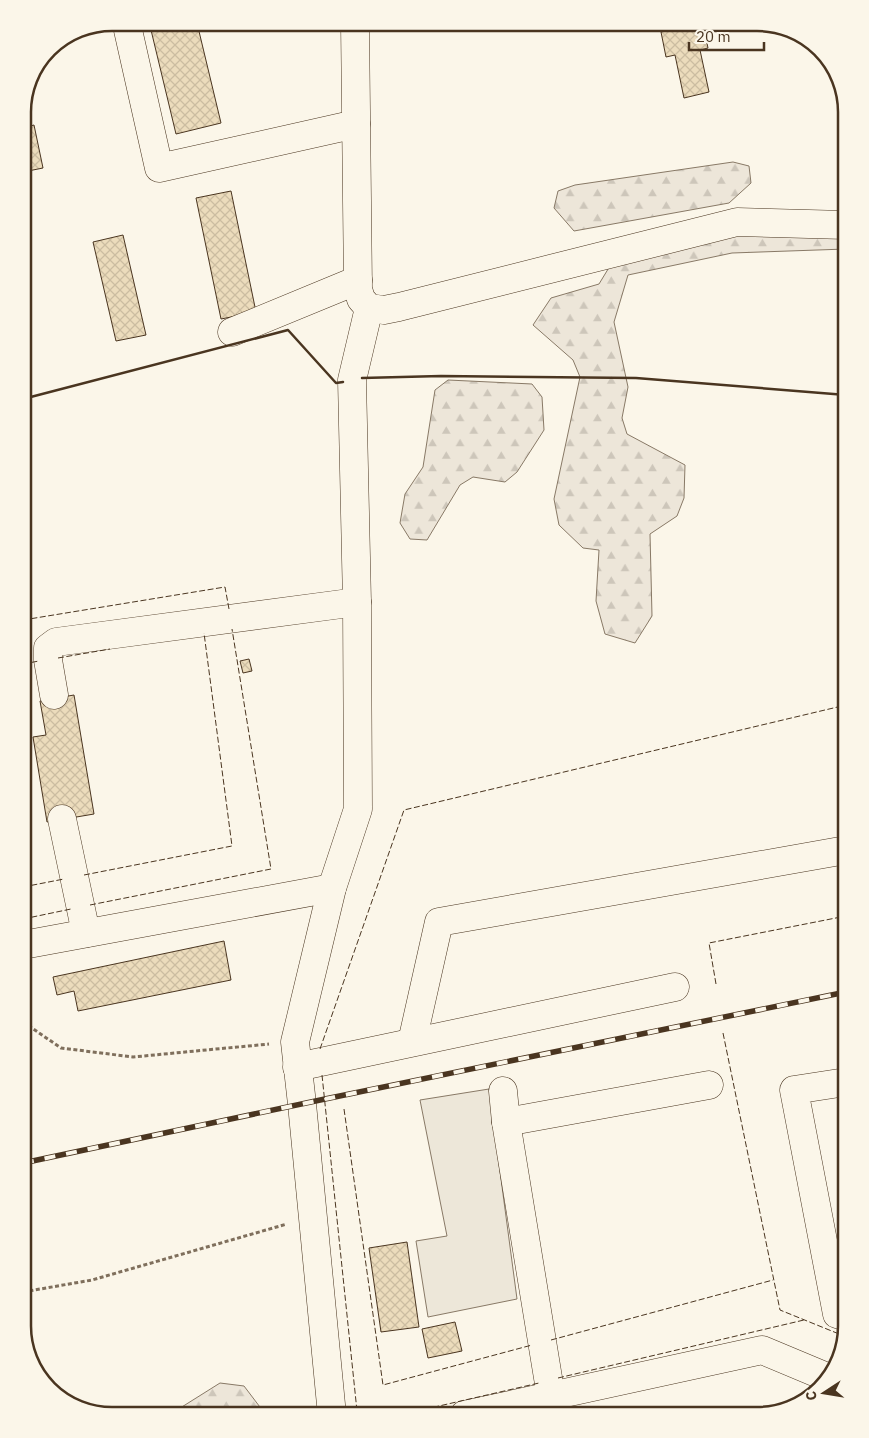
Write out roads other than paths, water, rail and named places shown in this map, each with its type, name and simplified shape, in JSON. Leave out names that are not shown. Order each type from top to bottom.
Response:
[{"type":"street","points":[[128,31],[159,168],[356,124]]},
{"type":"street","points":[[355,31],[358,289],[361,299],[369,308],[392,309],[737,222],[838,225]]},
{"type":"street","points":[[232,332],[358,280]]},
{"type":"street","points":[[331,1407],[296,1054],[332,888],[358,809],[357,602],[352,380],[369,308]]},
{"type":"street","points":[[54,695],[48,648],[56,642],[357,602]]},
{"type":"street","points":[[62,819],[86,933]]},
{"type":"street","points":[[412,1042],[440,922],[838,851]]},
{"type":"street","points":[[31,943],[332,888]]},
{"type":"street","points":[[296,1054],[412,1042],[675,986]]},
{"type":"street","points":[[838,1083],[794,1090],[838,1314]]},
{"type":"street","points":[[506,1122],[709,1085]]},
{"type":"street","points":[[502,1092],[551,1396]]},
{"type":"street","points":[[501,1407],[762,1350],[805,1368]]},
{"type":"railway","points":[[31,1161],[838,994]]}]
